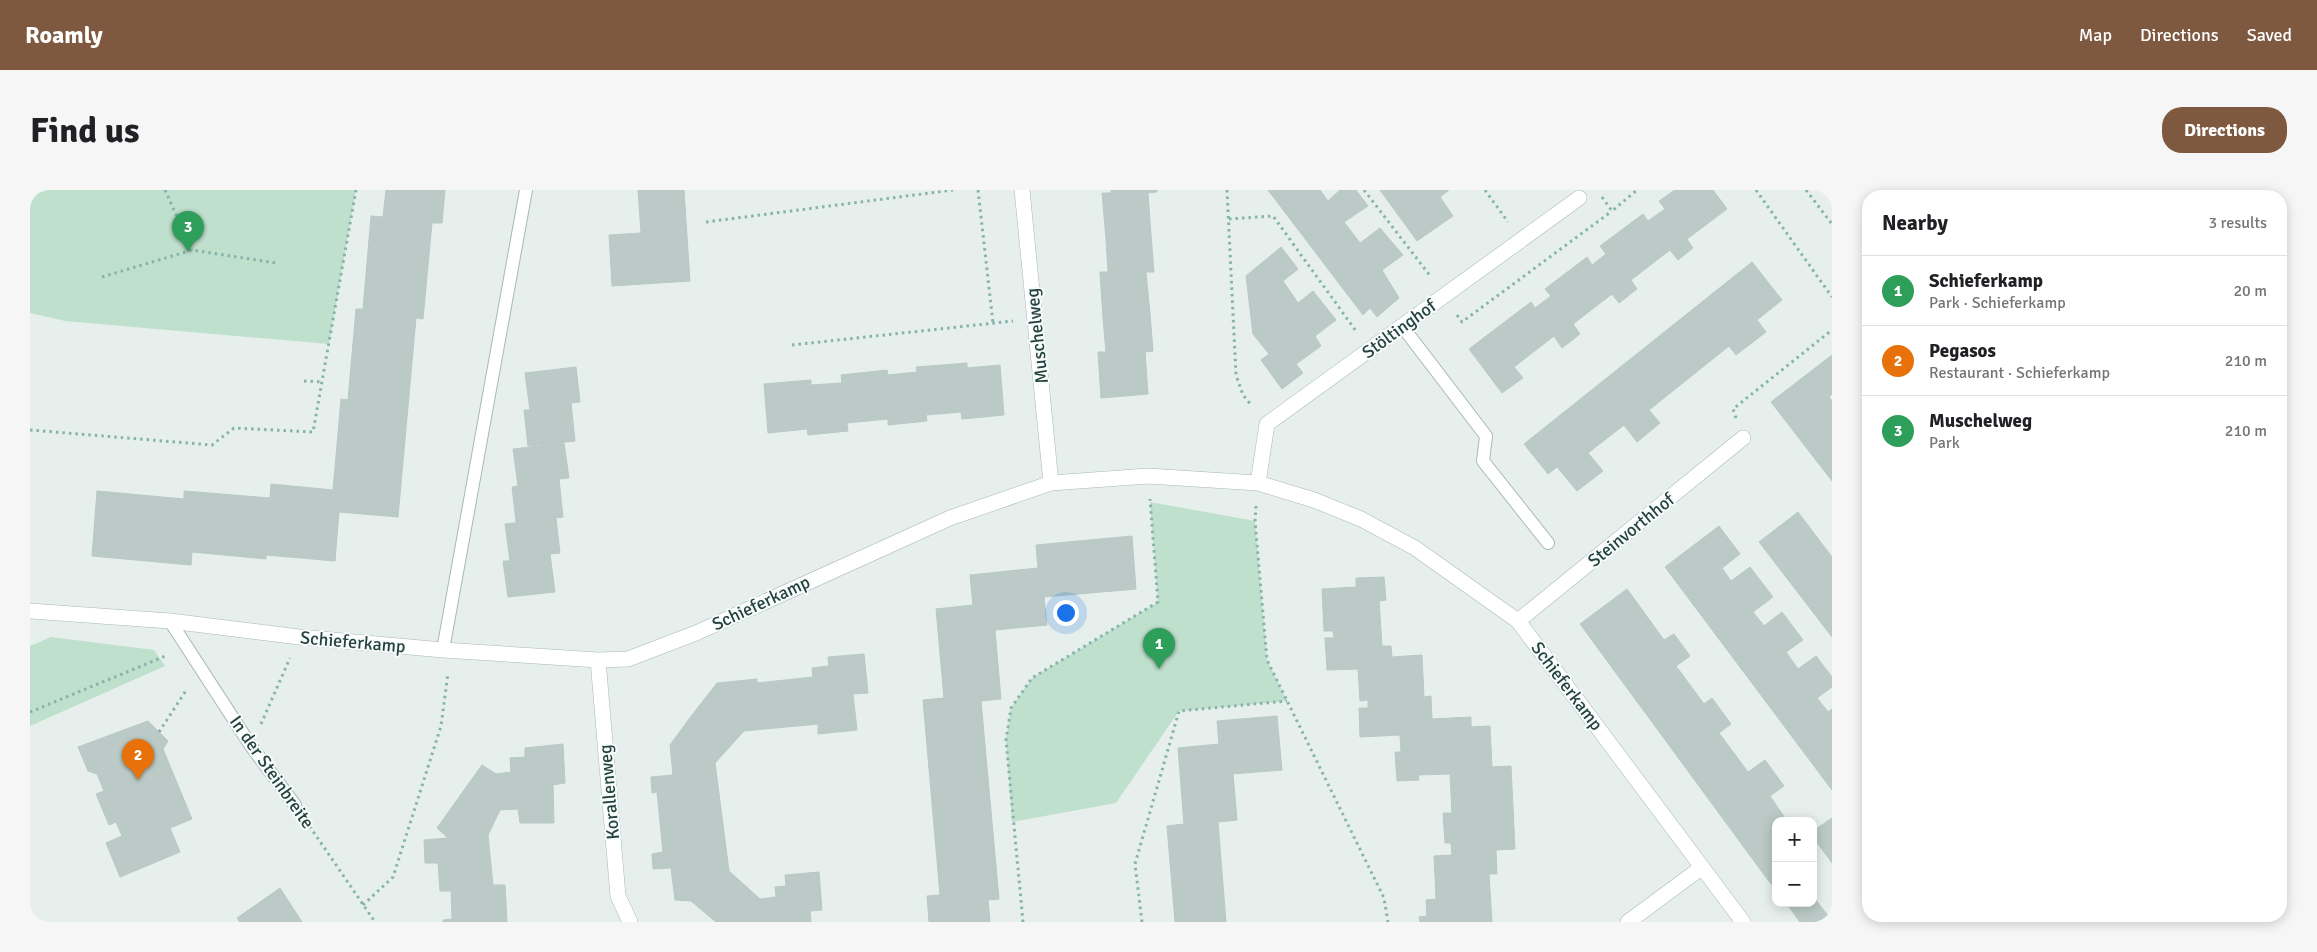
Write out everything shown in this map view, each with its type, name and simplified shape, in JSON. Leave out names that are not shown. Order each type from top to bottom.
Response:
[{"type":"street","name":"Muschelweg","points":[[1022,190],[1051,483]]},
{"type":"street","name":"Stöltinghof","points":[[1267,424],[1579,198]]},
{"type":"street","points":[[1258,483],[1267,424]]},
{"type":"street","name":"Steinvorthhof","points":[[1518,622],[1743,438]]},
{"type":"street","name":"Schieferkamp","points":[[30,611],[170,622],[299,637],[447,650],[598,660],[628,659],[696,633],[950,518],[1051,483],[1148,476],[1258,483],[1314,500],[1377,527],[1415,548],[1518,622],[1743,922]]},
{"type":"street","name":"Korallenweg","points":[[598,660],[618,896],[630,922]]},
{"type":"street","points":[[1628,922],[1701,868]]},
{"type":"lane","points":[[447,650],[526,190]]},
{"type":"lane","points":[[1402,326],[1486,436],[1484,461],[1548,543]]},
{"type":"lane","name":"In der Steinbreite","points":[[170,622],[251,746],[295,805]]},
{"type":"path","points":[[165,190],[192,250]]},
{"type":"path","points":[[30,430],[212,445],[234,428],[313,432],[356,190]]},
{"type":"path","points":[[706,222],[954,190]]},
{"type":"path","points":[[978,190],[993,323]]},
{"type":"path","points":[[1227,190],[1236,375],[1243,395],[1267,424]]},
{"type":"path","points":[[1364,190],[1462,322],[1612,211],[1637,190]]},
{"type":"path","points":[[1485,190],[1521,240]]},
{"type":"path","points":[[1598,190],[1612,211]]},
{"type":"path","points":[[1756,190],[1832,298]]},
{"type":"path","points":[[1806,190],[1832,224]]},
{"type":"path","points":[[1229,219],[1272,216],[1370,350]]},
{"type":"path","points":[[102,277],[192,250],[276,263]]},
{"type":"path","points":[[792,345],[1035,318]]},
{"type":"path","points":[[1743,438],[1733,409],[1832,330]]},
{"type":"path","points":[[304,381],[322,382]]},
{"type":"path","points":[[1023,922],[1006,740],[1011,708],[1032,678],[1158,602],[1148,476]]},
{"type":"path","points":[[1258,483],[1255,521],[1267,660],[1384,898],[1388,922]]},
{"type":"path","points":[[251,746],[299,637]]},
{"type":"path","points":[[30,712],[187,648]]},
{"type":"path","points":[[363,905],[393,877],[441,726],[447,650]]},
{"type":"path","points":[[158,732],[201,669]]},
{"type":"path","points":[[1142,922],[1135,864],[1179,711],[1287,701]]},
{"type":"path","name":"In der Steinbreite","points":[[295,805],[375,922]]},
{"type":"green space","points":[[30,190],[356,190],[329,344],[65,321],[30,313]]},
{"type":"green space","points":[[1150,502],[1255,521],[1267,660],[1287,701],[1179,711],[1116,803],[1012,822],[1006,740],[1011,708],[1032,678],[1158,602]]},
{"type":"green space","points":[[51,637],[154,650],[165,666],[30,726],[30,646]]},
{"type":"building","points":[[386,190],[445,190],[442,223],[432,223],[423,319],[416,318],[398,517],[339,512],[335,561],[266,555],[266,559],[192,552],[191,565],[92,556],[97,491],[184,499],[184,491],[270,498],[271,484],[333,490],[341,399],[348,400],[356,309],[363,309],[371,216],[383,217]]},
{"type":"building","points":[[638,190],[684,190],[690,281],[612,286],[609,235],[641,233]]},
{"type":"building","points":[[1111,190],[1157,190],[1157,192],[1148,193],[1151,235],[1106,239],[1102,193],[1111,193]]},
{"type":"building","points":[[1268,190],[1320,190],[1328,201],[1340,190],[1356,190],[1368,206],[1344,222],[1360,243],[1380,228],[1403,255],[1382,270],[1399,298],[1377,317],[1370,308],[1363,315]]},
{"type":"building","points":[[1380,190],[1449,190],[1440,197],[1453,216],[1417,241]]},
{"type":"building","points":[[1675,190],[1713,190],[1727,209],[1687,239],[1693,248],[1678,260],[1670,250],[1631,280],[1637,289],[1619,303],[1612,294],[1573,324],[1580,334],[1562,348],[1554,336],[1514,367],[1523,378],[1502,393],[1469,349],[1531,302],[1535,308],[1551,296],[1545,289],[1587,257],[1592,265],[1606,254],[1600,246],[1643,214],[1648,221],[1665,209],[1659,201]]},
{"type":"building","points":[[1151,235],[1154,272],[1146,272],[1150,314],[1103,318],[1100,272],[1108,272],[1106,239]]},
{"type":"building","points":[[1281,247],[1298,269],[1283,281],[1298,303],[1313,291],[1336,320],[1315,336],[1321,346],[1296,364],[1303,373],[1282,389],[1261,360],[1269,354],[1253,334],[1246,276]]},
{"type":"building","points":[[1752,262],[1782,300],[1757,320],[1766,332],[1736,355],[1729,346],[1649,410],[1660,423],[1637,442],[1624,425],[1588,453],[1603,471],[1577,491],[1557,467],[1548,474],[1524,444]]},
{"type":"building","points":[[1150,314],[1153,351],[1145,352],[1148,394],[1101,398],[1098,352],[1106,352],[1103,318]]},
{"type":"building","points":[[1832,355],[1832,394],[1829,397],[1832,401],[1832,481],[1771,402]]},
{"type":"building","points":[[967,363],[967,368],[1000,365],[1004,415],[962,419],[961,412],[926,415],[927,421],[888,425],[888,419],[847,423],[848,431],[808,435],[807,429],[768,433],[764,384],[811,380],[811,385],[842,383],[841,375],[887,370],[888,375],[917,372],[916,367]]},
{"type":"building","points":[[576,367],[580,402],[571,403],[575,441],[528,446],[524,410],[530,410],[525,373]]},
{"type":"building","points":[[564,443],[569,478],[559,479],[563,517],[516,522],[512,487],[518,486],[513,449]]},
{"type":"building","points":[[1798,512],[1832,557],[1832,637],[1759,542]]},
{"type":"building","points":[[556,518],[560,553],[550,554],[555,592],[508,597],[503,561],[510,561],[505,524]]},
{"type":"building","points":[[1719,526],[1740,554],[1722,568],[1731,581],[1750,567],[1773,597],[1753,612],[1764,626],[1782,612],[1803,640],[1786,652],[1798,669],[1816,656],[1832,677],[1832,687],[1817,698],[1828,712],[1832,709],[1832,790],[1665,567]]},
{"type":"building","points":[[1132,536],[1136,589],[1044,597],[1047,625],[995,630],[1001,699],[981,701],[999,899],[988,900],[990,922],[929,922],[927,896],[940,895],[923,700],[944,698],[936,609],[973,605],[970,575],[1038,568],[1036,545]]},
{"type":"building","points":[[1384,577],[1386,600],[1379,601],[1382,646],[1391,646],[1392,657],[1422,655],[1424,697],[1431,696],[1432,719],[1471,717],[1471,727],[1490,726],[1492,767],[1511,766],[1515,849],[1496,850],[1497,874],[1489,874],[1492,922],[1420,922],[1419,917],[1427,916],[1426,900],[1436,899],[1434,856],[1452,855],[1451,843],[1445,843],[1443,813],[1452,813],[1450,774],[1418,775],[1419,780],[1397,781],[1395,752],[1401,752],[1400,735],[1360,737],[1359,708],[1368,708],[1368,700],[1360,701],[1358,669],[1327,670],[1325,638],[1334,638],[1333,631],[1324,631],[1322,589],[1356,587],[1356,578]]},
{"type":"building","points":[[1627,589],[1664,640],[1674,634],[1690,656],[1676,666],[1704,704],[1712,698],[1731,724],[1719,733],[1748,772],[1765,760],[1784,786],[1770,796],[1784,817],[1772,817],[1772,871],[1765,876],[1580,624]]},
{"type":"building","points":[[864,654],[868,693],[853,694],[857,730],[818,734],[818,724],[744,731],[715,763],[729,871],[760,899],[776,897],[775,887],[786,886],[785,875],[819,872],[822,910],[810,911],[811,922],[716,922],[691,901],[675,900],[671,868],[653,869],[652,854],[663,852],[657,792],[652,793],[651,777],[673,775],[670,745],[689,719],[717,683],[757,679],[757,683],[813,677],[812,668],[829,666],[828,657]]},
{"type":"building","points":[[1277,716],[1282,770],[1233,774],[1237,820],[1218,822],[1226,922],[1175,922],[1167,826],[1184,824],[1178,748],[1219,744],[1217,721]]},
{"type":"building","points":[[148,721],[168,741],[163,749],[192,819],[170,828],[180,852],[120,877],[106,843],[122,836],[116,822],[109,825],[96,794],[104,791],[97,774],[88,771],[78,747]]},
{"type":"building","points":[[563,744],[565,783],[553,785],[554,823],[520,823],[518,809],[500,810],[488,835],[493,885],[505,885],[507,922],[443,922],[443,920],[452,919],[451,891],[440,891],[438,863],[425,863],[424,840],[448,838],[437,828],[482,765],[496,774],[511,772],[510,758],[525,757],[525,748]]},
{"type":"building","points":[[1832,818],[1832,863],[1817,842],[1817,828]]},
{"type":"building","points":[[1772,871],[1772,885],[1765,876]]},
{"type":"building","points":[[280,888],[302,922],[240,922],[237,918]]},
{"type":"building","points":[[1817,901],[1832,921],[1832,922],[1800,922],[1789,907],[1817,907]]},
{"type":"place","name":"Muschelweg","points":[[188,252]]},
{"type":"place","name":"Schieferkamp","points":[[1159,669]]},
{"type":"place","name":"Pegasos","points":[[138,780]]}]
